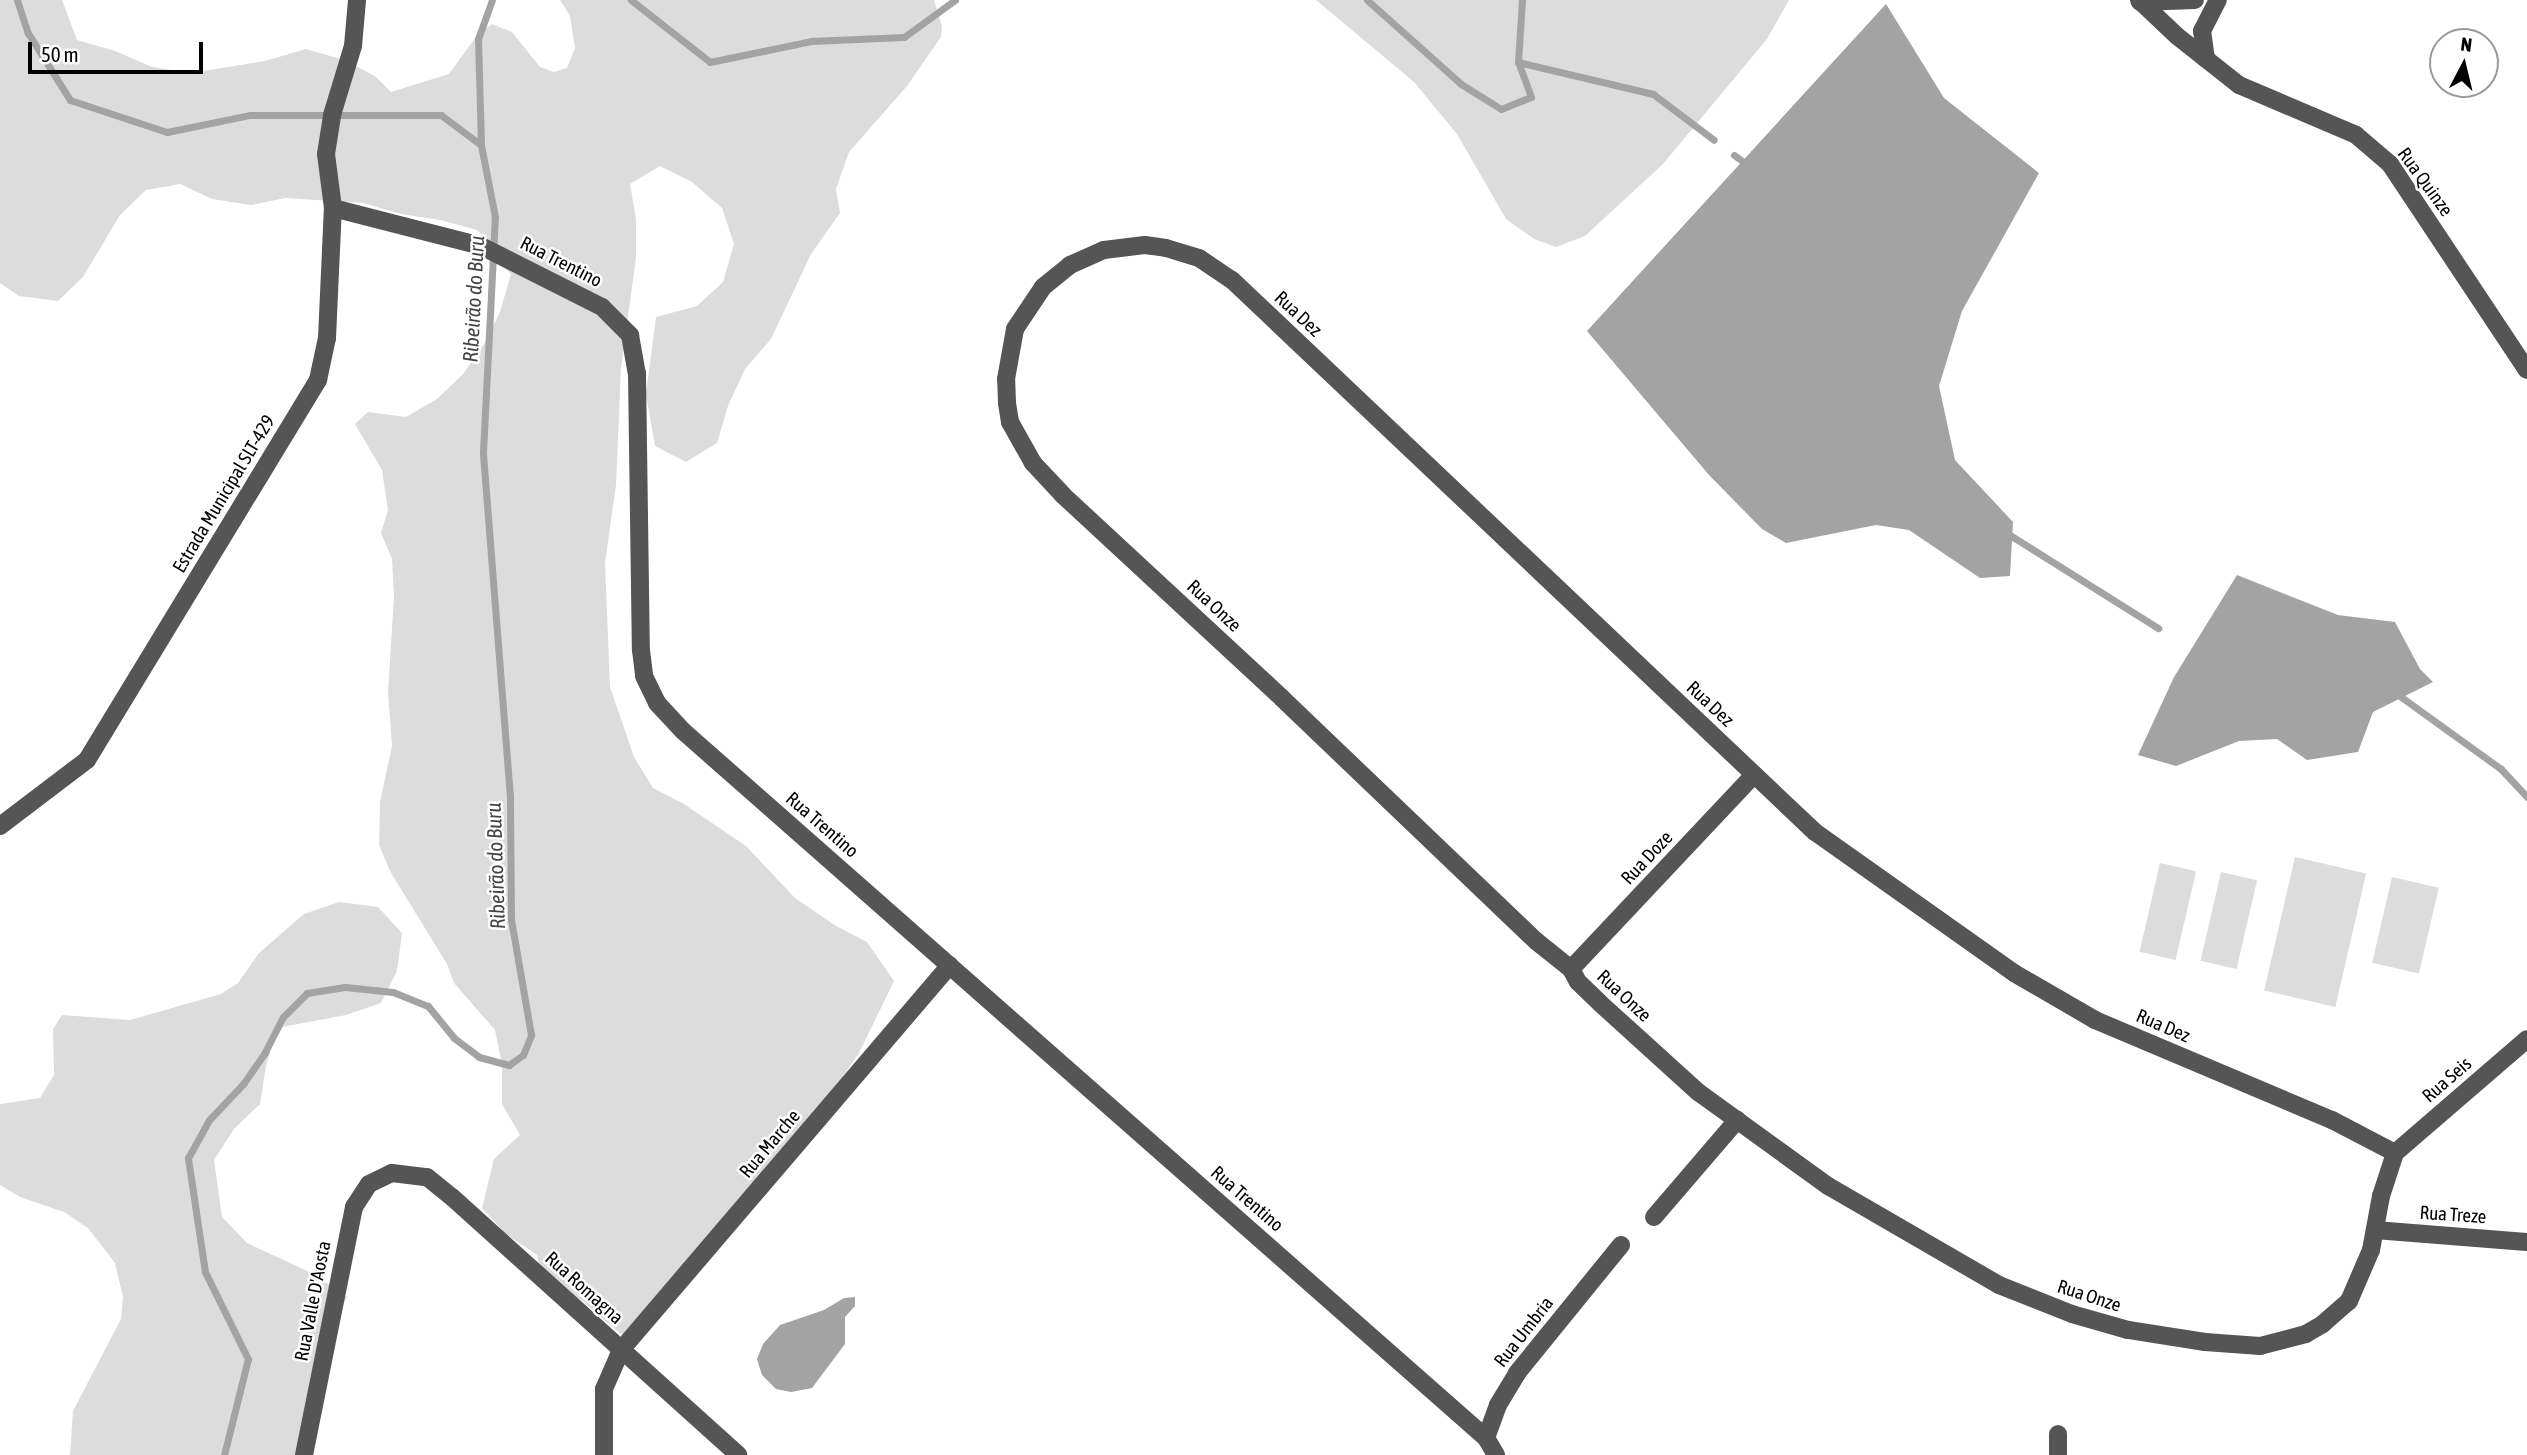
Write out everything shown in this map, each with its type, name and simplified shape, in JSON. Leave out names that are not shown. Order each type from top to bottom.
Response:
[{"type":"street","name":"Estrada Municipal SLT-429","points":[[0,825],[87,760],[318,380],[327,338],[333,208],[326,154],[332,115],[353,46],[357,0]]},
{"type":"street","points":[[2139,1],[2195,0]]},
{"type":"street","points":[[2206,59],[2202,32],[2218,0]]},
{"type":"street","name":"Rua Quinze","points":[[2139,1],[2239,85],[2356,135],[2390,164],[2527,370]]},
{"type":"street","name":"Rua Trentino","points":[[333,208],[481,246],[602,307],[630,335],[637,373],[641,650],[644,676],[657,703],[694,740],[1486,1438]]},
{"type":"street","name":"Rua Dez","points":[[1056,275],[1104,250],[1146,245],[1181,252],[1215,268],[1232,280],[1815,832],[2014,973],[2095,1020],[2332,1120],[2395,1153]]},
{"type":"street","name":"Rua Onze","points":[[1056,275],[1033,300],[1015,329],[1006,379],[1010,422],[1033,463],[1063,495],[1282,698],[1536,941],[1571,969],[1578,982],[1600,1003],[1698,1092],[1828,1186],[1999,1285],[2052,1307],[2128,1330],[2237,1346],[2276,1344],[2306,1334],[2323,1324],[2349,1301],[2371,1250],[2381,1196],[2395,1153]]},
{"type":"street","name":"Rua Doze","points":[[1571,969],[1754,775]]},
{"type":"street","name":"Rua Marche","points":[[604,1455],[604,1389],[621,1350],[950,965]]},
{"type":"street","name":"Rua Seis","points":[[2395,1153],[2527,1039]]},
{"type":"street","points":[[1654,1216],[1737,1120]]},
{"type":"street","name":"Rua Romagna","points":[[392,1173],[427,1177],[738,1455]]},
{"type":"street","name":"Rua Valle D'Aosta","points":[[304,1455],[354,1208],[369,1184],[392,1173]]},
{"type":"street","name":"Rua Treze","points":[[2375,1230],[2527,1242]]},
{"type":"street","name":"Rua Umbria","points":[[1486,1438],[1498,1405],[1517,1373],[1621,1245]]},
{"type":"street","points":[[2058,1434],[2058,1455]]},
{"type":"street","points":[[1486,1438],[1496,1455]]},
{"type":"shaded area","points":[[0,0],[62,0],[77,40],[115,51],[152,67],[191,73],[265,61],[306,49],[344,60],[375,76],[391,92],[449,74],[478,34],[492,24],[512,32],[540,67],[554,72],[567,68],[575,48],[570,16],[560,0],[934,0],[942,26],[941,37],[907,86],[849,152],[836,189],[840,213],[811,254],[771,339],[745,369],[728,406],[717,443],[686,462],[655,446],[646,394],[656,317],[697,306],[723,282],[734,244],[722,208],[692,182],[660,166],[630,184],[636,219],[636,258],[621,368],[616,485],[605,563],[610,687],[634,757],[653,788],[684,804],[746,846],[795,898],[836,926],[867,942],[894,981],[859,1053],[776,1174],[627,1339],[581,1300],[544,1290],[537,1255],[506,1234],[482,1208],[494,1159],[520,1135],[502,1104],[502,1065],[495,1030],[454,983],[447,964],[391,873],[379,845],[380,802],[392,746],[388,692],[394,596],[392,559],[381,533],[388,510],[382,470],[355,424],[368,412],[406,417],[437,399],[463,374],[484,344],[500,312],[511,274],[497,260],[502,256],[477,230],[363,203],[285,198],[251,205],[212,199],[180,184],[146,190],[120,215],[83,277],[58,301],[19,296],[0,283]]},
{"type":"shaded area","points":[[1316,0],[1789,0],[1767,39],[1663,164],[1585,236],[1556,247],[1534,239],[1506,219],[1457,134],[1414,82]]},
{"type":"shaded area","points":[[1886,4],[1944,98],[2039,173],[1962,311],[1939,386],[1955,460],[2013,522],[2010,576],[1980,578],[1909,530],[1876,525],[1786,543],[1762,529],[1709,475],[1587,331]]},
{"type":"shaded area","points":[[2237,575],[2338,615],[2395,622],[2420,669],[2433,682],[2373,712],[2358,752],[2307,760],[2277,739],[2239,741],[2176,766],[2138,755],[2174,677]]},
{"type":"shaded area","points":[[2295,857],[2366,873],[2335,1007],[2264,990]]},
{"type":"shaded area","points":[[2160,863],[2196,871],[2176,960],[2140,952]]},
{"type":"shaded area","points":[[2221,872],[2257,880],[2237,969],[2201,961]]},
{"type":"shaded area","points":[[2392,877],[2439,888],[2419,974],[2372,963]]},
{"type":"shaded area","points":[[339,902],[378,907],[402,933],[397,971],[381,1003],[346,1015],[277,1028],[266,1066],[260,1104],[234,1129],[214,1160],[222,1217],[247,1243],[316,1275],[347,1297],[334,1320],[301,1455],[70,1455],[73,1411],[121,1319],[123,1297],[115,1263],[88,1228],[64,1212],[20,1197],[0,1185],[0,1104],[40,1098],[54,1075],[53,1029],[62,1015],[130,1020],[221,994],[238,983],[259,953],[304,914]]},
{"type":"shaded area","points":[[855,1297],[855,1306],[845,1317],[845,1344],[812,1388],[791,1392],[776,1389],[762,1375],[757,1359],[763,1344],[780,1325],[824,1310],[844,1298]]},
{"type":"waterway","points":[[17,0],[28,33],[70,100],[167,132],[250,115],[441,115],[481,145]]},
{"type":"waterway","name":"Ribeirão do Buru","points":[[224,1455],[248,1359],[205,1272],[188,1158],[209,1120],[243,1084],[265,1052],[283,1017],[307,993],[345,987],[393,992],[428,1006],[454,1038],[479,1057],[509,1065],[523,1055],[531,1035],[511,919],[510,797],[483,452],[495,217],[481,145],[478,39],[492,0]]},
{"type":"waterway","name":"Ribeirão do Buru","points":[[631,0],[710,62],[811,41],[904,37],[955,0]]},
{"type":"waterway","name":"Ribeirão do Buru","points":[[1367,0],[1461,84],[1501,109],[1531,97],[1518,62],[1522,0]]},
{"type":"waterway","points":[[1518,62],[1653,94],[1714,140]]},
{"type":"waterway","points":[[1734,155],[1748,165]]},
{"type":"waterway","points":[[2005,532],[2158,628]]},
{"type":"waterway","points":[[2397,694],[2501,769],[2527,797]]}]
